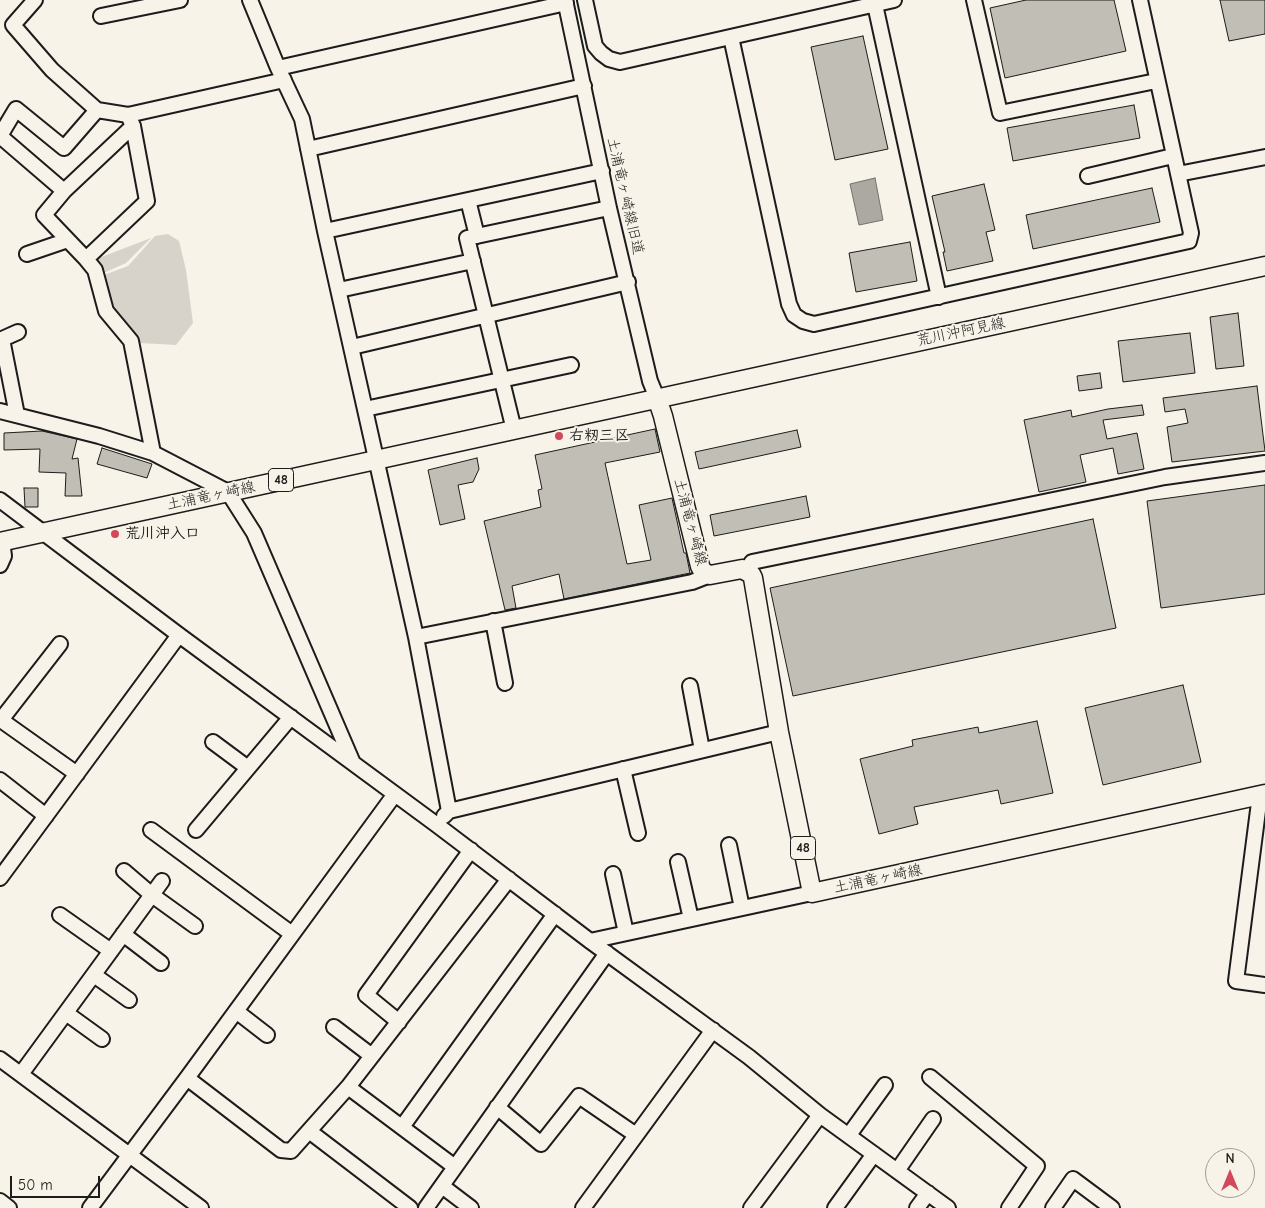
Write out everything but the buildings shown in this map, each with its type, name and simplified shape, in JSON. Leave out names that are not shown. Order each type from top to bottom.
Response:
[{"type":"main road","name":"荒川沖阿見線","points":[[657,398],[1265,266]]},
{"type":"main road","name":"土浦竜ヶ崎線","points":[[1,541],[657,398],[703,572],[710,575],[736,569],[746,571]]},
{"type":"main road","name":"48","points":[[746,571],[753,578],[779,732],[812,893]]},
{"type":"main road","name":"土浦竜ヶ崎線","points":[[812,893],[1262,794]]},
{"type":"street","points":[[102,16],[180,0]]},
{"type":"street","points":[[250,0],[302,119],[325,231],[416,637],[449,811]]},
{"type":"street","points":[[585,0],[595,46],[610,59],[620,62],[874,2],[894,0]]},
{"type":"street","points":[[974,0],[1000,112],[1156,81]]},
{"type":"street","points":[[731,37],[789,304],[794,315],[803,321],[814,324],[1189,241],[1191,233],[1156,81],[1140,0]]},
{"type":"street","points":[[31,1],[13,25],[52,70],[97,110],[131,121]]},
{"type":"street","points":[[153,453],[131,341],[106,311],[95,270],[44,215],[64,191],[131,121],[281,74],[565,2]]},
{"type":"street","name":"土浦竜ヶ崎線旧道","points":[[565,2],[650,381],[657,398]]},
{"type":"street","points":[[874,2],[939,297]]},
{"type":"street","points":[[308,149],[584,86]]},
{"type":"street","points":[[64,191],[0,136],[16,109],[64,148],[97,110]]},
{"type":"street","points":[[86,259],[147,201],[131,121]]},
{"type":"street","points":[[1088,176],[1173,156]]},
{"type":"street","points":[[1178,174],[1265,156]]},
{"type":"street","points":[[325,231],[602,171]]},
{"type":"street","points":[[468,200],[477,236]]},
{"type":"street","points":[[514,430],[467,238],[610,208]]},
{"type":"street","points":[[27,254],[68,240]]},
{"type":"street","points":[[339,290],[473,261]]},
{"type":"street","points":[[352,347],[628,282]]},
{"type":"street","points":[[17,415],[1,340],[18,332]]},
{"type":"street","points":[[365,409],[571,365]]},
{"type":"street","points":[[0,411],[99,436],[153,453],[228,492],[254,533],[353,763]]},
{"type":"street","points":[[746,571],[752,562],[1156,479],[1265,464]]},
{"type":"street","points":[[0,500],[179,635],[438,825],[590,941],[713,1030],[820,1115],[948,1208]]},
{"type":"street","points":[[0,565],[4,556],[1,541]]},
{"type":"street","points":[[416,637],[692,582],[710,575]]},
{"type":"street","points":[[493,621],[505,683]]},
{"type":"street","points":[[0,878],[179,635]]},
{"type":"street","points":[[60,644],[1,720],[77,774]]},
{"type":"street","points":[[690,686],[702,750]]},
{"type":"street","points":[[196,830],[291,717]]},
{"type":"street","points":[[438,825],[449,811],[779,732]]},
{"type":"street","points":[[213,742],[248,768]]},
{"type":"street","points":[[623,769],[638,832]]},
{"type":"street","points":[[0,780],[46,816]]},
{"type":"street","points":[[90,1208],[395,794]]},
{"type":"street","points":[[1262,794],[1236,981],[1265,985]]},
{"type":"street","points":[[151,830],[292,934]]},
{"type":"street","points":[[729,845],[742,908]]},
{"type":"street","points":[[399,1022],[366,994],[471,850]]},
{"type":"street","points":[[678,862],[691,919]]},
{"type":"street","points":[[124,871],[152,895],[195,926]]},
{"type":"street","points":[[613,874],[626,933]]},
{"type":"street","points":[[187,1078],[281,1150],[291,1151],[348,1088],[509,879]]},
{"type":"street","points":[[21,1074],[162,881]]},
{"type":"street","points":[[590,941],[812,893]]},
{"type":"street","points":[[402,1127],[554,914]]},
{"type":"street","points":[[60,916],[111,951]]},
{"type":"street","points":[[123,934],[161,963]]},
{"type":"street","points":[[426,1208],[607,953]]},
{"type":"street","points":[[94,975],[129,1000]]},
{"type":"street","points":[[236,1011],[267,1035]]},
{"type":"street","points":[[66,1013],[102,1039]]},
{"type":"street","points":[[334,1027],[372,1056]]},
{"type":"street","points":[[583,1208],[713,1030]]},
{"type":"street","points":[[0,1059],[201,1208]]},
{"type":"street","points":[[930,1077],[1037,1166],[1009,1208]]},
{"type":"street","points":[[848,1135],[885,1085]]},
{"type":"street","points":[[348,1088],[455,1167]]},
{"type":"street","points":[[497,1108],[541,1144],[579,1096],[636,1135]]},
{"type":"street","points":[[751,1208],[820,1115]]},
{"type":"street","points":[[897,1171],[933,1119]]},
{"type":"street","points":[[309,1131],[410,1208]]},
{"type":"street","points":[[835,1208],[874,1154]]},
{"type":"street","points":[[1053,1208],[1073,1179],[1112,1208]]},
{"type":"street","points":[[442,1186],[471,1208]]},
{"type":"street","points":[[917,1208],[928,1193]]},
{"type":"street","points":[[0,1201],[9,1208]]},
{"type":"shaded area","points":[[875,178],[883,220],[859,225],[850,184]]},
{"type":"shaded area","points":[[168,234],[179,241],[186,270],[193,323],[176,345],[140,343],[106,311],[96,278],[128,266],[155,236]]},
{"type":"shaded area","points":[[151,238],[126,263],[99,275],[91,261]]},
{"type":"place","name":"右籾三区","points":[[559,436]]},
{"type":"place","name":"荒川沖入口","points":[[115,534]]}]
